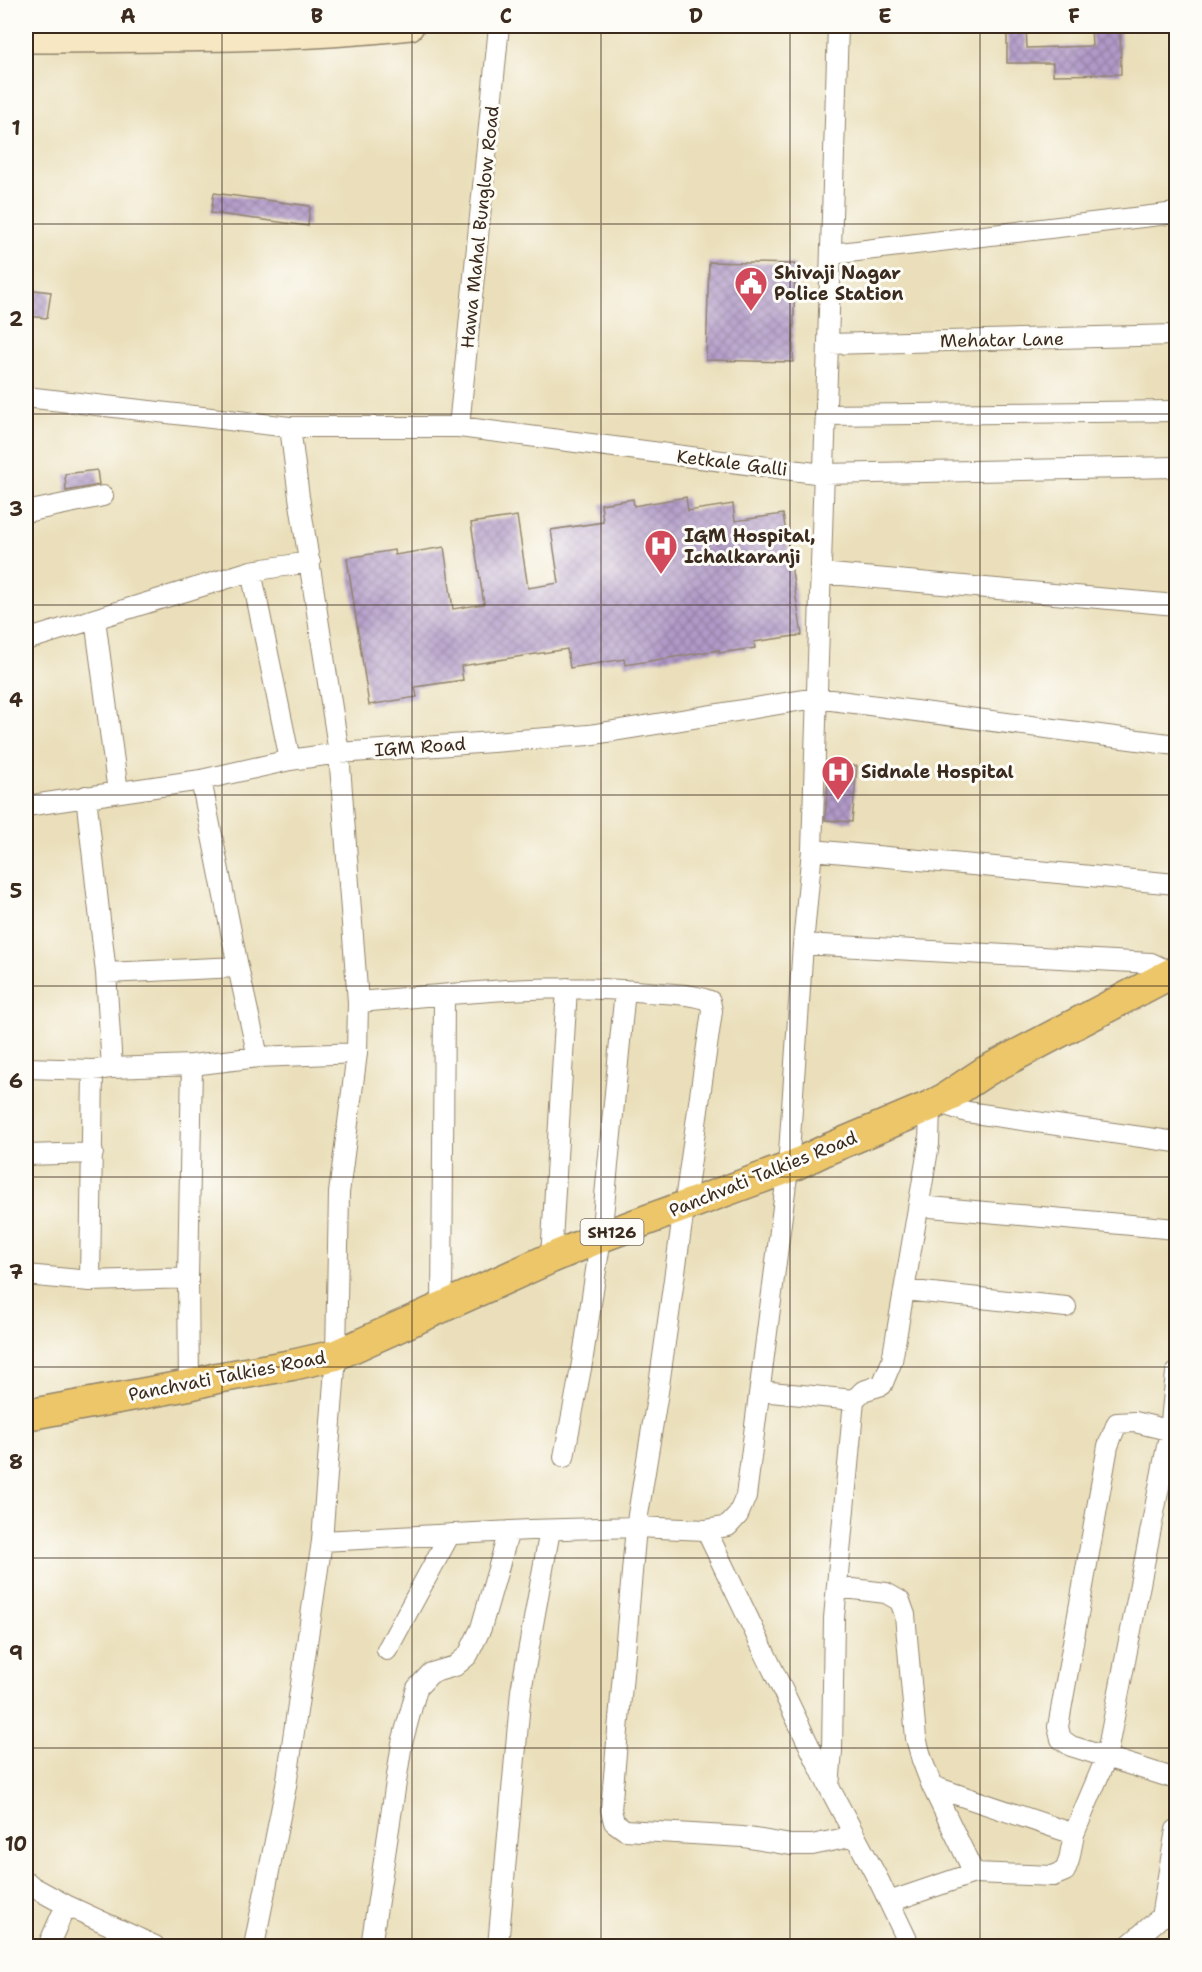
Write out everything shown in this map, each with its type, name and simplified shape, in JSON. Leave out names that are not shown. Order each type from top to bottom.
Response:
[{"type":"main road","points":[[26,39],[260,38],[410,26]]},
{"type":"main road","name":"Panchvati Talkies Road","points":[[26,1415],[336,1355],[601,1236],[788,1168],[937,1102],[986,1071],[1174,972]]},
{"type":"street","name":"Hawa Mahal Bunglow Road","points":[[459,428],[499,26]]},
{"type":"street","points":[[322,1541],[636,1527],[706,1530],[728,1526],[738,1515],[746,1496],[788,1168],[803,944],[812,850],[838,26]]},
{"type":"street","points":[[832,254],[1176,213]]},
{"type":"street","name":"Mehatar Lane","points":[[828,344],[1176,335]]},
{"type":"street","name":"Ketkale Galli","points":[[26,397],[290,427],[459,428],[823,474],[1176,467]]},
{"type":"street","points":[[825,415],[1176,411]]},
{"type":"street","points":[[254,1947],[286,1786],[322,1541],[336,1355],[339,1193],[357,1053],[358,1002],[339,753],[290,427]]},
{"type":"street","points":[[26,512],[103,496]]},
{"type":"street","points":[[26,640],[251,571],[310,562]]},
{"type":"street","points":[[251,571],[290,760]]},
{"type":"street","points":[[819,573],[1176,605]]},
{"type":"street","points":[[95,619],[118,792]]},
{"type":"street","name":"IGM Road","points":[[26,806],[201,780],[290,760],[339,753],[589,735],[816,698],[1176,745]]},
{"type":"street","points":[[201,780],[258,1057]]},
{"type":"street","points":[[86,796],[106,974],[103,1069],[93,1153],[90,1281]]},
{"type":"street","points":[[812,850],[1176,884]]},
{"type":"street","points":[[803,944],[1151,963],[1174,972]]},
{"type":"street","points":[[106,974],[238,967]]},
{"type":"street","points":[[358,1002],[567,988],[698,996],[710,1001],[712,1011],[658,1392],[636,1527],[611,1810],[614,1822],[625,1830],[743,1838],[790,1845],[812,1845],[855,1836]]},
{"type":"street","points":[[551,1258],[567,988]]},
{"type":"street","points":[[564,1457],[582,1363],[601,1236],[625,990]]},
{"type":"street","points":[[442,1306],[444,995]]},
{"type":"street","points":[[26,1068],[103,1069],[192,1065],[258,1057],[357,1053]]},
{"type":"street","points":[[189,1384],[188,1278],[192,1065]]},
{"type":"street","points":[[829,1787],[832,1751],[834,1618],[854,1400],[862,1391],[882,1385],[892,1361],[937,1102],[967,1112],[1176,1142]]},
{"type":"street","points":[[26,1155],[93,1153]]},
{"type":"street","points":[[919,1206],[1176,1229]]},
{"type":"street","points":[[26,1275],[90,1281],[188,1278]]},
{"type":"street","points":[[904,1290],[1066,1307]]},
{"type":"street","points":[[889,1902],[974,1873],[1053,1876],[1065,1871],[1074,1834],[1106,1758],[1173,1431],[1176,1373]]},
{"type":"street","points":[[760,1391],[854,1400]]},
{"type":"street","points":[[1173,1431],[1135,1422],[1117,1423],[1108,1446],[1058,1727],[1061,1739],[1071,1746],[1176,1779]]},
{"type":"street","points":[[498,1947],[521,1691],[550,1530]]},
{"type":"street","points":[[706,1530],[829,1787],[910,1947]]},
{"type":"street","points":[[371,1947],[402,1743],[417,1689],[431,1673],[455,1666],[468,1655],[481,1628],[509,1531]]},
{"type":"street","points":[[387,1650],[450,1534]]},
{"type":"street","points":[[837,1587],[886,1593],[900,1601],[905,1615],[916,1737],[932,1786],[974,1873]]},
{"type":"street","points":[[932,1786],[1074,1834]]},
{"type":"street","points":[[1131,1944],[1168,1915],[1176,1830]]},
{"type":"street","points":[[26,1881],[66,1905],[155,1947]]},
{"type":"street","points":[[48,1947],[66,1905]]},
{"type":"street","points":[[1131,1944],[1153,1947]]},
{"type":"building","points":[[1007,26],[1026,26],[1027,48],[1092,46],[1091,26],[1120,26],[1121,74],[1053,75],[1053,63],[1007,63]]},
{"type":"building","points":[[214,193],[310,206],[308,226],[211,213]]},
{"type":"building","name":"Shivaji Nagar Police Station","points":[[709,262],[795,264],[793,362],[706,360]]},
{"type":"building","points":[[26,289],[51,292],[47,318],[26,316]]},
{"type":"building","points":[[97,470],[99,485],[66,491],[65,474]]},
{"type":"building","points":[[686,497],[688,511],[733,504],[735,521],[783,514],[802,635],[754,642],[755,648],[719,653],[719,650],[625,665],[624,659],[570,668],[567,649],[461,666],[463,680],[415,687],[417,697],[369,705],[347,558],[394,550],[395,555],[444,547],[453,609],[484,604],[471,523],[517,516],[528,588],[559,583],[551,530],[603,522],[601,504],[633,499],[634,506]]},
{"type":"building","points":[[829,764],[857,766],[852,822],[825,820]]},
{"type":"place","name":"Shivaji Nagar Police Station","points":[[751,312]]},
{"type":"place","name":"IGM Hospital, Ichalkaranji","points":[[661,575]]},
{"type":"place","name":"Sidnale Hospital","points":[[838,801]]}]
